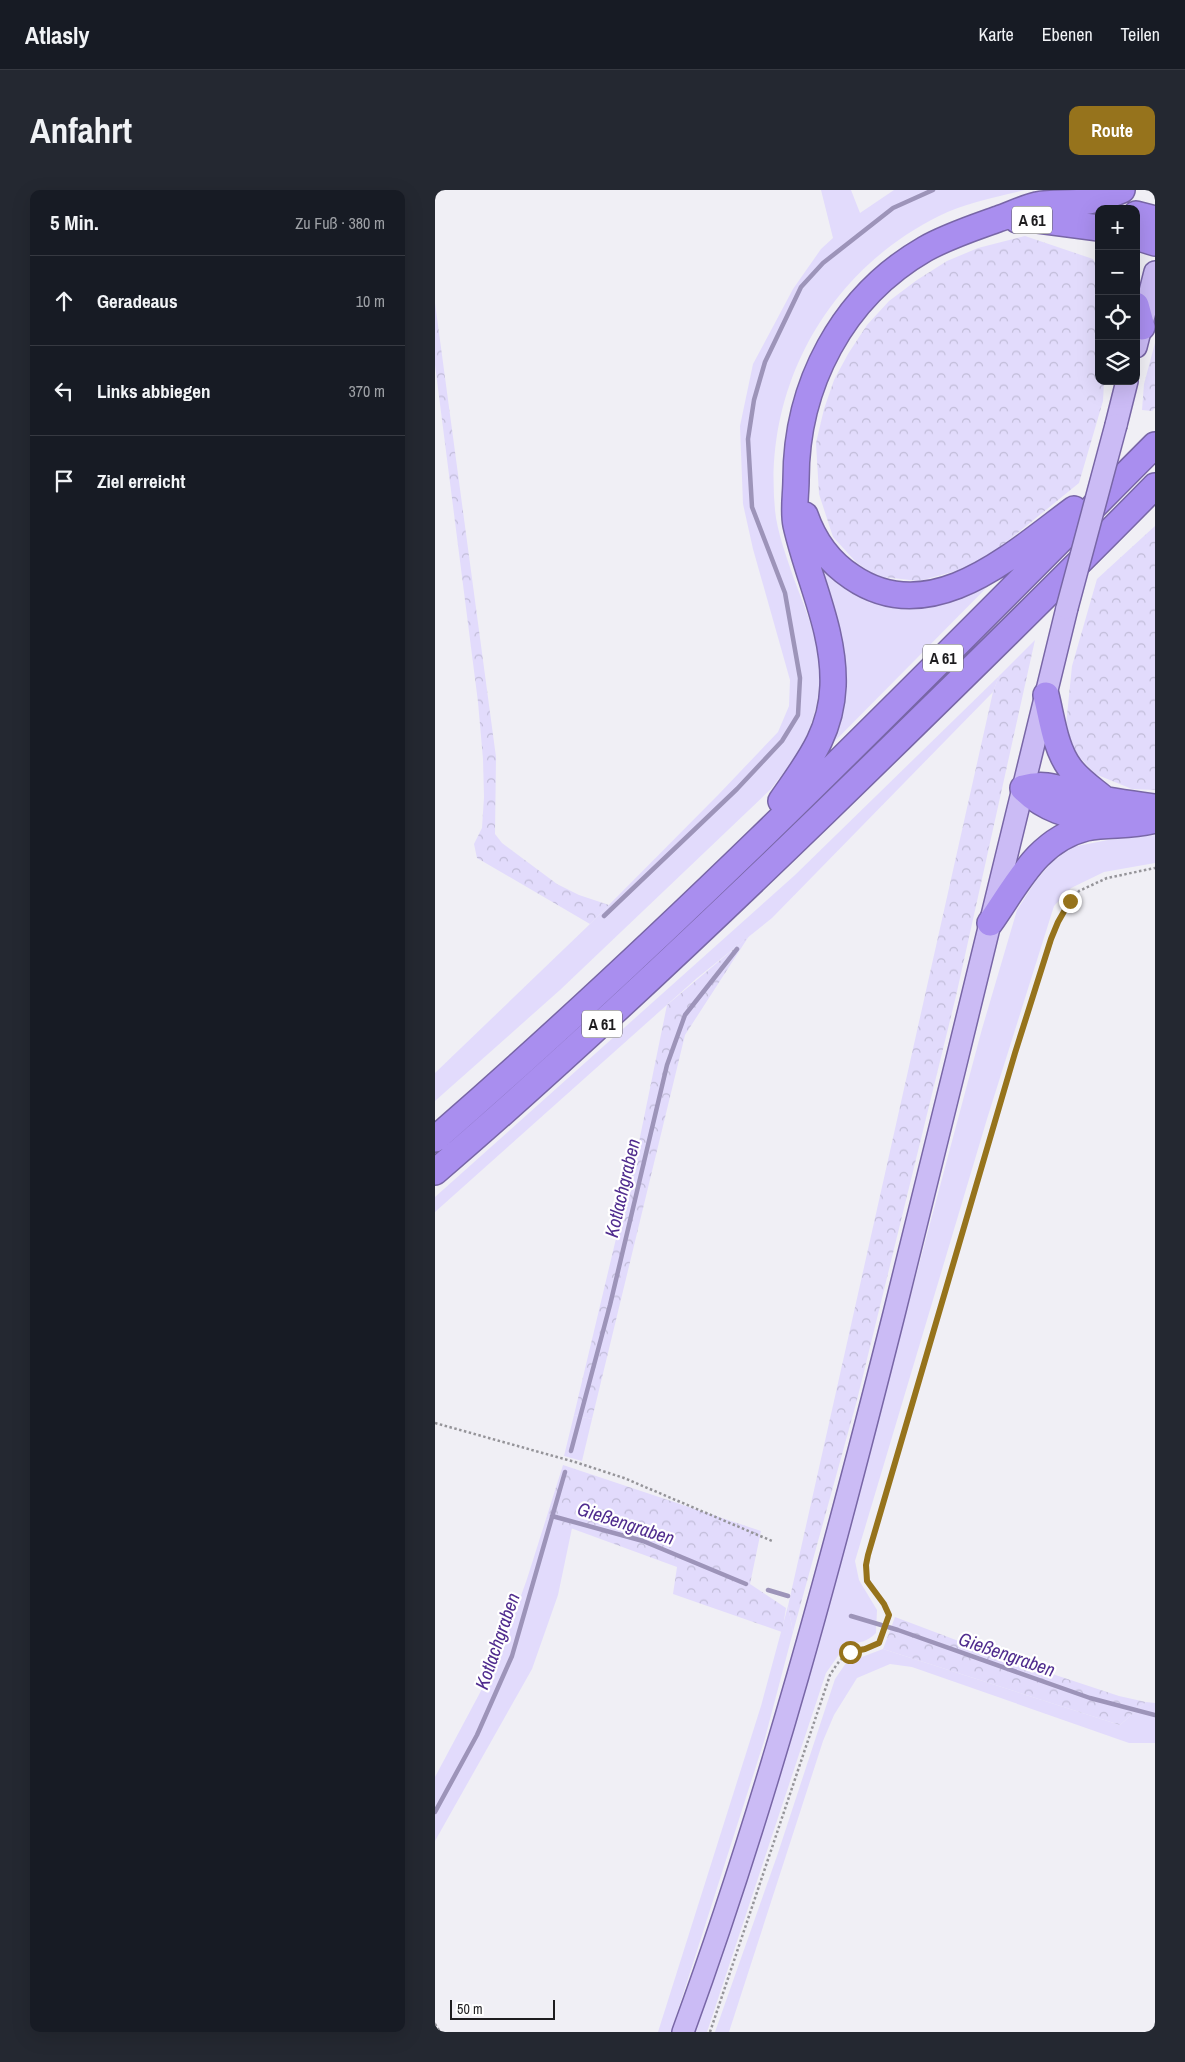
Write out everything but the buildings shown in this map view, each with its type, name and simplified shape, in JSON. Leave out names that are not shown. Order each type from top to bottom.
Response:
[{"type":"highway","name":"A 61","points":[[749,848],[811,759],[827,723],[831,705],[833,674],[829,644],[820,605],[795,522],[797,443],[808,396],[819,364],[844,322],[878,284],[906,262],[949,237],[1036,205],[1084,202],[1122,190]]},
{"type":"highway","name":"A 61","points":[[1084,202],[1096,205]]},
{"type":"highway","points":[[1140,215],[1155,219]]},
{"type":"highway","name":"A 61","points":[[995,220],[1038,220],[1095,227]]},
{"type":"highway","name":"A 61","points":[[1070,223],[1095,237]]},
{"type":"highway","points":[[1140,238],[1155,243]]},
{"type":"highway","name":"A 61","points":[[435,1139],[576,1011],[880,722],[1155,444]]},
{"type":"highway","name":"A 61","points":[[796,484],[811,530],[821,548],[834,563],[856,580],[876,589],[899,594],[920,594],[954,587],[997,566],[1135,465]]},
{"type":"highway","name":"A 61","points":[[435,1172],[538,1083],[680,951],[873,766],[1155,486]]},
{"type":"highway","name":"A 61","points":[[1106,536],[1155,506]]},
{"type":"highway","points":[[1046,695],[1062,755],[1070,768],[1084,783],[1104,798]]},
{"type":"highway","points":[[1112,825],[1049,808],[1033,799],[1023,788],[1037,784],[1056,787],[1086,796],[1155,808]]},
{"type":"highway","points":[[990,923],[1032,862],[1051,844],[1066,835],[1087,828],[1155,820]]},
{"type":"main road","points":[[1140,320],[1155,272]]},
{"type":"main road","points":[[683,2032],[769,1777],[843,1518],[929,1178],[1060,637],[1126,385]]},
{"type":"path","points":[[710,2032],[830,1675],[850,1652],[865,1649],[879,1643],[889,1615],[884,1604],[867,1581],[866,1565],[868,1555],[1015,1053],[1051,939],[1064,910],[1079,891],[1107,878],[1155,868]]},
{"type":"path","points":[[435,1423],[575,1462],[624,1478],[772,1541]]},
{"type":"path","points":[[435,2024],[440,2032]]},
{"type":"green space","points":[[821,190],[851,190],[860,213],[894,190],[1025,190],[959,207],[939,216],[900,239],[865,268],[835,301],[811,338],[792,377],[780,420],[774,464],[775,510],[783,545],[814,635],[820,671],[817,699],[810,727],[795,757],[771,789],[560,990],[435,1101],[435,1073],[590,924],[778,732],[789,706],[790,680],[753,549],[743,504],[740,426],[753,364],[793,289],[821,249],[833,238]]},
{"type":"green space","points":[[1025,236],[1093,259],[1095,263],[1095,385],[1104,385],[1103,401],[1079,483],[999,548],[963,569],[919,581],[883,577],[870,572],[856,562],[833,537],[819,494],[816,443],[824,409],[834,380],[848,354],[867,325],[889,301],[947,261],[978,248]]},
{"type":"green space","points":[[435,303],[496,757],[495,834],[502,843],[557,884],[579,895],[609,905],[590,924],[477,858],[474,844],[482,828],[484,797],[483,759],[478,702],[435,365]]},
{"type":"green space","points":[[1155,343],[1155,408],[1152,411],[1142,410],[1144,384]]},
{"type":"green space","points":[[1155,526],[1155,790],[1132,789],[1095,774],[1074,751],[1066,725],[1072,666],[1097,579]]},
{"type":"green space","points":[[813,550],[867,594],[1005,569],[829,747]]},
{"type":"green space","points":[[1035,640],[956,996],[857,1400],[793,1632],[788,1606],[993,692],[999,676]]},
{"type":"green space","points":[[999,676],[993,692],[772,918],[697,978],[435,1212],[435,1197],[795,875]]},
{"type":"green space","points":[[1155,835],[1155,863],[1104,872],[1071,888],[1054,906],[987,1119],[855,1561],[859,1580],[877,1610],[876,1633],[863,1641],[847,1643],[826,1673],[707,2032],[693,2032],[804,1695],[982,1029],[1017,910],[1035,882],[1051,863],[1072,847],[1108,840]]},
{"type":"green space","points":[[749,936],[685,1035],[592,1419],[574,1415],[639,1142],[667,1005]]},
{"type":"green space","points":[[574,1415],[592,1419],[582,1461],[564,1456]]},
{"type":"green space","points":[[563,1465],[761,1531],[750,1584],[786,1608],[782,1632],[673,1594],[677,1567],[546,1519]]},
{"type":"green space","points":[[546,1519],[572,1528],[558,1595],[532,1669],[435,1841],[435,1777],[499,1657]]},
{"type":"green space","points":[[788,1606],[793,1632],[765,1738],[671,2032],[658,2032],[761,1706]]},
{"type":"green space","points":[[895,1617],[1001,1657],[1119,1696],[1146,1702],[1120,1725],[883,1649]]},
{"type":"green space","points":[[883,1649],[1120,1725],[1146,1702],[1155,1703],[1155,1743],[1129,1743],[912,1667],[890,1664],[857,1678],[834,1715],[823,1741],[729,2032],[715,2032],[777,1856],[835,1679],[846,1663]]},
{"type":"waterway","points":[[604,916],[737,789],[782,741],[798,715],[800,678],[785,593],[752,507],[748,439],[754,400],[765,362],[801,287],[823,263],[893,208],[933,190]]},
{"type":"waterway","name":"Kotlachgraben","points":[[571,1451],[610,1305],[667,1065],[685,1015],[737,949]]},
{"type":"waterway","name":"Kotlachgraben","points":[[435,1812],[477,1735],[512,1656],[565,1472]]},
{"type":"waterway","name":"Gießengraben","points":[[552,1516],[643,1541],[746,1584]]},
{"type":"waterway","name":"Gießengraben","points":[[768,1590],[788,1596]]},
{"type":"waterway","name":"Gießengraben","points":[[851,1616],[898,1630],[1090,1698],[1155,1715]]},
{"type":"route","points":[[850,1652],[865,1649],[879,1643],[889,1615],[884,1604],[867,1581],[866,1565],[868,1555],[1015,1053],[1051,939],[1070,901]]}]
